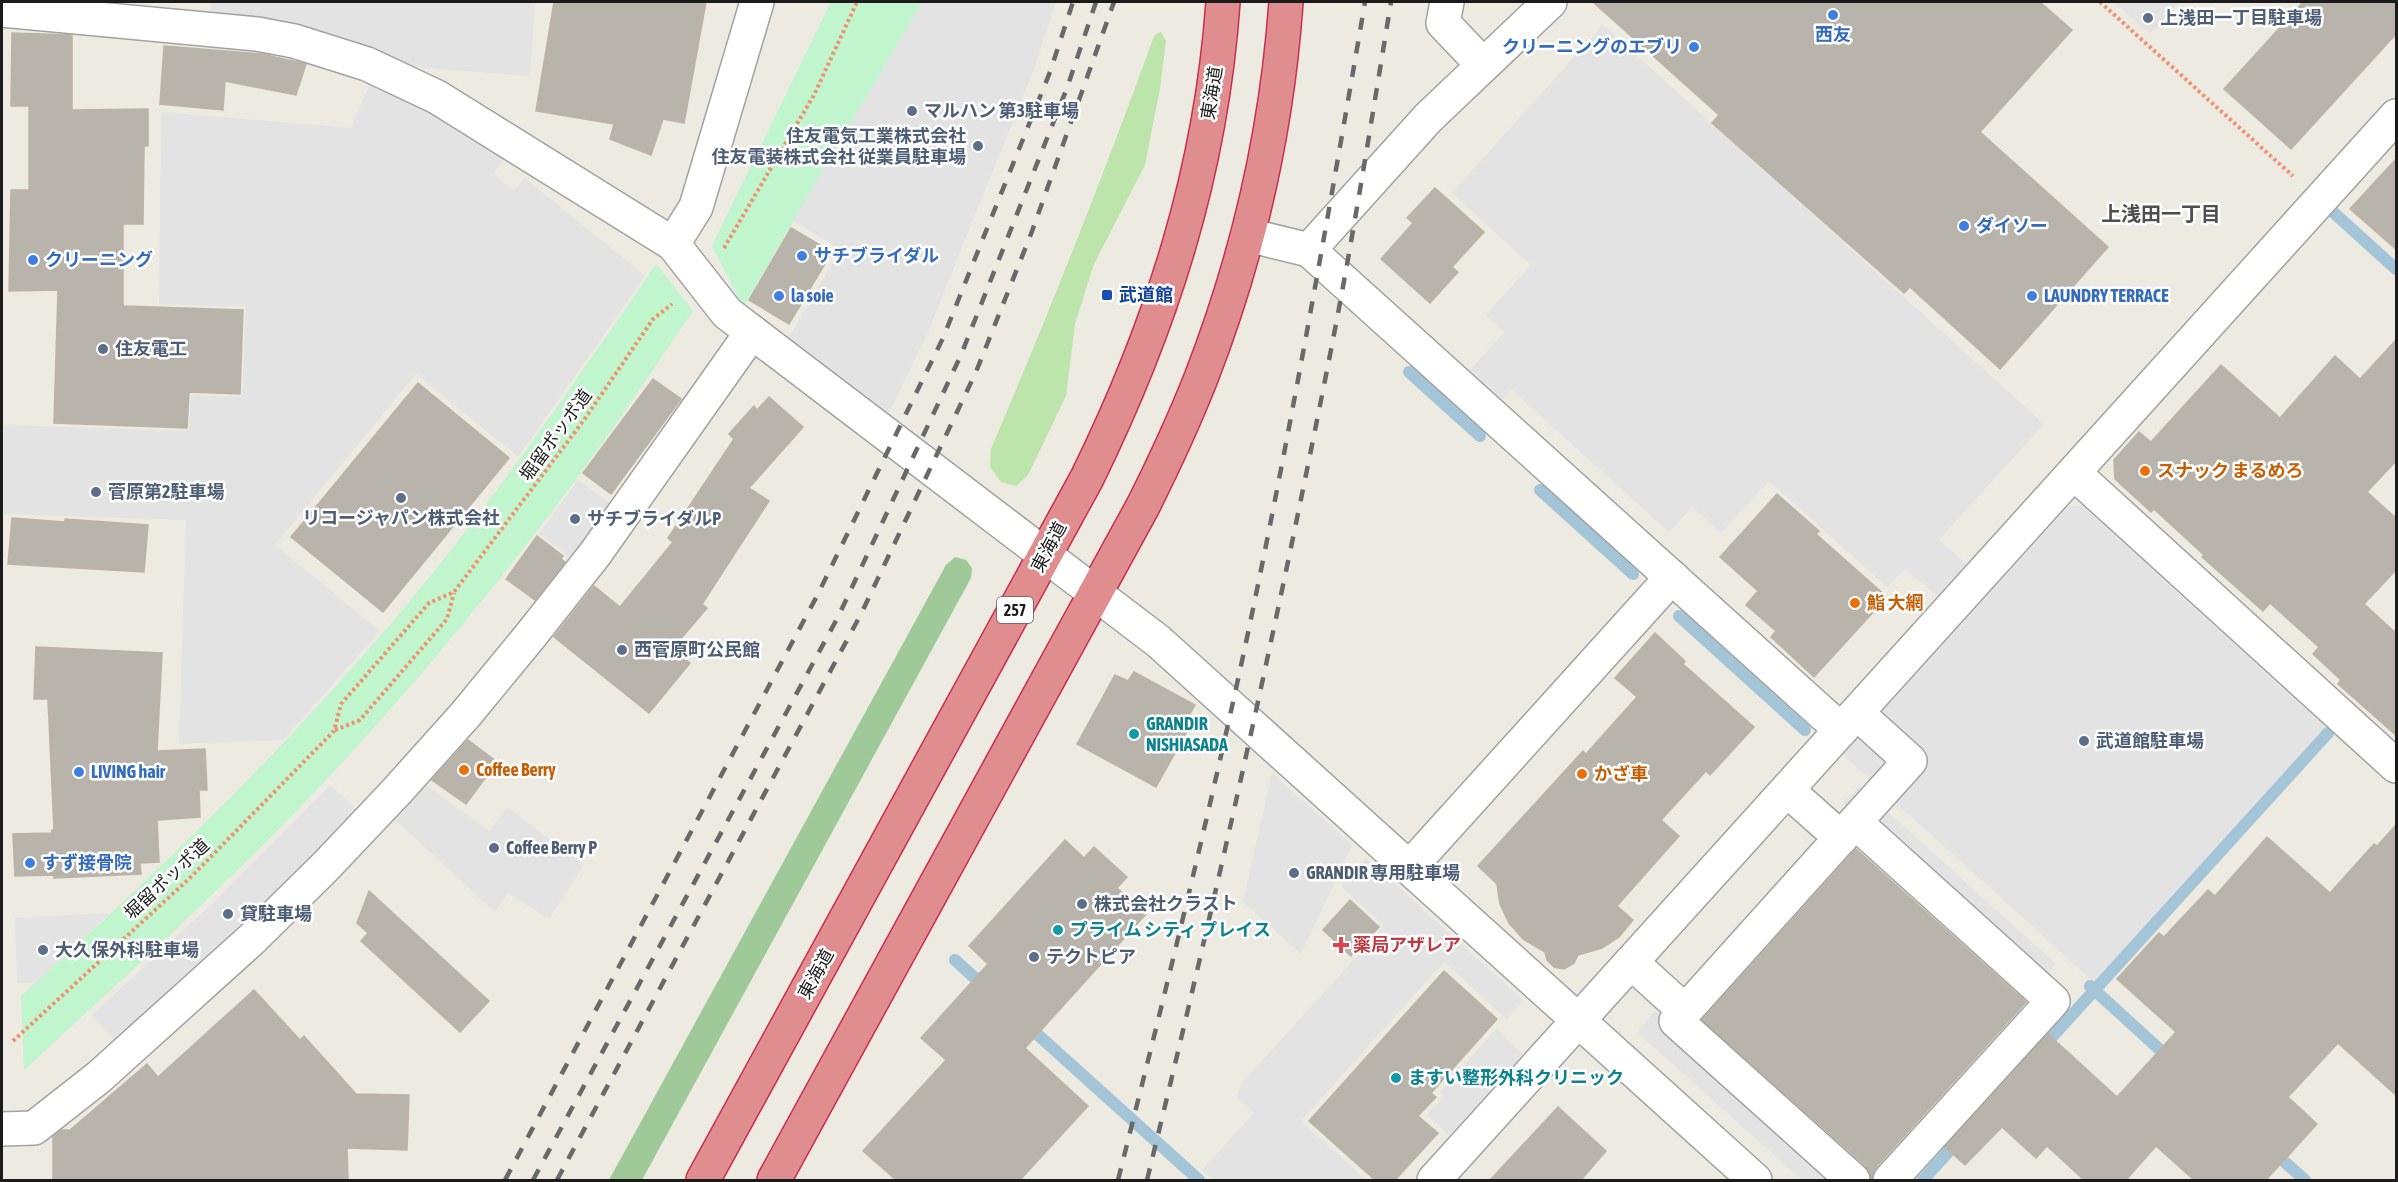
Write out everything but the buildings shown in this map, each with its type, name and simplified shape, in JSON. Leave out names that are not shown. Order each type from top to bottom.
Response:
[{"type":"highway","name":"東海道","points":[[703,1180],[1045,555],[1117,417],[1166,292],[1185,227],[1201,162],[1213,96],[1223,2]]},
{"type":"highway","points":[[774,1180],[1143,506],[1188,410],[1225,311],[1248,235],[1275,105],[1286,2]]},
{"type":"street","points":[[673,244],[696,207],[757,2]]},
{"type":"street","points":[[1447,2],[1443,23],[1483,65]]},
{"type":"street","points":[[1309,250],[1428,118],[1551,2]]},
{"type":"street","points":[[2,10],[257,34],[294,41],[367,64],[437,97],[673,244],[727,313],[1158,641],[1755,1180]]},
{"type":"street","points":[[1434,1180],[2397,116]]},
{"type":"street","points":[[1248,235],[1309,250],[1672,577],[1849,722],[1910,761],[1676,1021],[1853,1180]]},
{"type":"street","points":[[2,1129],[34,1128],[99,1077],[252,939],[389,800],[473,706],[595,554],[752,332]]},
{"type":"street","points":[[2074,473],[2397,766]]},
{"type":"street","points":[[1409,868],[1672,577]]},
{"type":"street","points":[[1787,790],[1848,830],[2053,1001],[1890,1180]]},
{"type":"street","points":[[1631,962],[1685,1011]]},
{"type":"path","points":[[719,253],[727,245],[814,95],[857,2]]},
{"type":"path","points":[[2100,2],[2295,178]]},
{"type":"path","name":"堀留ポッポ道","points":[[13,1041],[192,876],[334,731],[360,720],[447,619],[454,592],[584,420],[653,319],[680,297]]},
{"type":"path","name":"堀留ポッポ道","points":[[334,731],[342,704],[421,611],[429,603],[454,592]]},
{"type":"green space","points":[[831,2],[922,2],[745,304],[740,300],[712,246]]},
{"type":"green space","points":[[1161,32],[1166,41],[1160,88],[1145,165],[1094,264],[1075,324],[1066,396],[1028,475],[1016,486],[1001,482],[990,467],[991,449],[1075,245],[1153,39]]},
{"type":"green space","points":[[656,264],[693,311],[603,442],[523,549],[428,666],[314,793],[192,914],[24,1070],[21,996],[114,911],[249,779],[377,640],[487,503],[556,409]]},
{"type":"green space","points":[[955,557],[966,560],[972,568],[971,578],[642,1180],[609,1180],[946,565]]},
{"type":"shaded area","points":[[211,2],[535,2],[530,76],[413,67],[373,50],[298,26],[211,12]]},
{"type":"shaded area","name":"マルハン 第3駐車場","points":[[922,2],[1056,2],[1035,66],[928,332],[889,413],[789,337],[841,249],[793,221]]},
{"type":"shaded area","name":"上浅田一丁目駐車場","points":[[2114,2],[2180,2],[2150,34]]},
{"type":"shaded area","points":[[1603,25],[2044,424],[1939,540],[1966,564],[1937,596],[1905,569],[1887,587],[1769,481],[1721,533],[1692,507],[1669,532],[1512,390],[1502,399],[1470,370],[1505,332],[1486,315],[1531,265],[1452,193]]},
{"type":"shaded area","points":[[371,83],[429,111],[506,158],[493,174],[514,191],[525,178],[645,276],[518,457],[416,374],[275,545],[380,631],[283,740],[179,744],[186,520],[4,514],[4,425],[189,431],[191,395],[242,397],[246,307],[159,304],[161,112],[350,128]]},
{"type":"shaded area","name":"サチブライダルP","points":[[578,480],[611,504],[572,558],[539,534]]},
{"type":"shaded area","name":"武道館駐車場","points":[[2069,506],[2082,506],[2325,727],[2094,982],[1843,755]]},
{"type":"shaded area","name":"GRANDIR 専用駐車場","points":[[1272,773],[1352,845],[1301,954],[1243,902]]},
{"type":"shaded area","name":"Coffee Berry P","points":[[425,784],[489,831],[507,807],[584,865],[549,919],[508,893],[495,912],[393,818]]},
{"type":"shaded area","name":"貸駐車場","points":[[330,785],[357,810],[315,856],[242,927],[116,1042],[92,1015],[216,900]]},
{"type":"shaded area","points":[[1859,786],[2056,964],[2040,981],[1843,803]]},
{"type":"shaded area","points":[[1366,858],[1524,1001],[1507,1019],[1444,962],[1301,1121],[1366,1180],[1214,1180],[1202,1170],[1254,1113],[1236,1097],[1243,1082],[1384,926],[1341,886]]},
{"type":"shaded area","name":"大久保外科駐車場","points":[[110,913],[36,983],[17,983],[15,918]]},
{"type":"shaded area","points":[[1655,1011],[1839,1177],[1836,1180],[1802,1180],[1637,1032]]},
{"type":"shaded area","points":[[1496,1029],[1523,1054],[1449,1135],[1427,1115],[1444,1097],[1440,1092]]},
{"type":"waterway","points":[[2334,213],[2396,269]]},
{"type":"waterway","points":[[1409,372],[1480,436]]},
{"type":"waterway","points":[[1540,490],[1633,574]]},
{"type":"waterway","points":[[1679,616],[1805,730]]},
{"type":"waterway","points":[[2042,1048],[2328,733]]},
{"type":"waterway","points":[[955,960],[987,989]]},
{"type":"waterway","points":[[2090,986],[2170,1059]]},
{"type":"waterway","points":[[1027,1025],[1199,1180]]},
{"type":"waterway","points":[[1923,1180],[1960,1139]]},
{"type":"waterway","points":[[2272,1151],[2305,1180]]},
{"type":"railway","points":[[505,1180],[818,594],[943,338],[1050,72],[1073,2]]},
{"type":"railway","points":[[533,1180],[838,617],[961,355],[1067,88],[1096,2]]},
{"type":"railway","points":[[557,1180],[861,614],[976,372],[1031,234],[1114,2]]},
{"type":"railway","points":[[1118,1180],[1186,907],[1248,633],[1310,318],[1365,2]]},
{"type":"railway","points":[[1147,1180],[1196,977],[1286,570],[1345,275],[1391,2]]},
{"type":"place","name":"西友","points":[[1833,15]]},
{"type":"place","name":"上浅田一丁目駐車場","points":[[2148,18]]},
{"type":"place","name":"クリーニングのエブリ","points":[[1694,47]]},
{"type":"place","name":"マルハン 第3駐車場","points":[[912,111]]},
{"type":"place","name":"住友電気工業株式会社 住友電装株式会社 従業員駐車場","points":[[978,146]]},
{"type":"place","name":"ダイソー","points":[[1964,226]]},
{"type":"place","name":"サチブライダル","points":[[802,256]]},
{"type":"place","name":"クリーニング","points":[[33,260]]},
{"type":"place","name":"武道館","points":[[1107,295]]},
{"type":"place","name":"la soie","points":[[779,296]]},
{"type":"place","name":"LAUNDRY TERRACE","points":[[2032,296]]},
{"type":"place","name":"住友電工","points":[[103,349]]},
{"type":"place","name":"スナック まるめろ","points":[[2145,471]]},
{"type":"place","name":"菅原第2駐車場","points":[[96,492]]},
{"type":"place","name":"リコージャパン株式会社","points":[[401,498]]},
{"type":"place","name":"サチブライダルP","points":[[575,519]]},
{"type":"place","name":"鮨 大網","points":[[1855,603]]},
{"type":"place","name":"西菅原町公民館","points":[[622,650]]},
{"type":"place","name":"GRANDIR NISHIASADA","points":[[1134,734]]},
{"type":"place","name":"武道館駐車場","points":[[2084,741]]},
{"type":"place","name":"Coffee Berry","points":[[464,770]]},
{"type":"place","name":"LIVING hair","points":[[79,772]]},
{"type":"place","name":"かざ車","points":[[1582,774]]},
{"type":"place","name":"Coffee Berry P","points":[[494,848]]},
{"type":"place","name":"すず接骨院","points":[[30,863]]},
{"type":"place","name":"GRANDIR 専用駐車場","points":[[1294,873]]},
{"type":"place","name":"株式会社クラスト","points":[[1082,904]]},
{"type":"place","name":"貸駐車場","points":[[228,914]]},
{"type":"place","name":"プライム シティ プレイス","points":[[1058,930]]},
{"type":"place","name":"薬局アザレア","points":[[1341,945]]},
{"type":"place","name":"大久保外科駐車場","points":[[43,950]]},
{"type":"place","name":"テクトピア","points":[[1034,957]]},
{"type":"place","name":"ますい整形外科クリニック","points":[[1396,1078]]},
{"type":"district","name":"上浅田一丁目","points":[[2161,214]]}]
